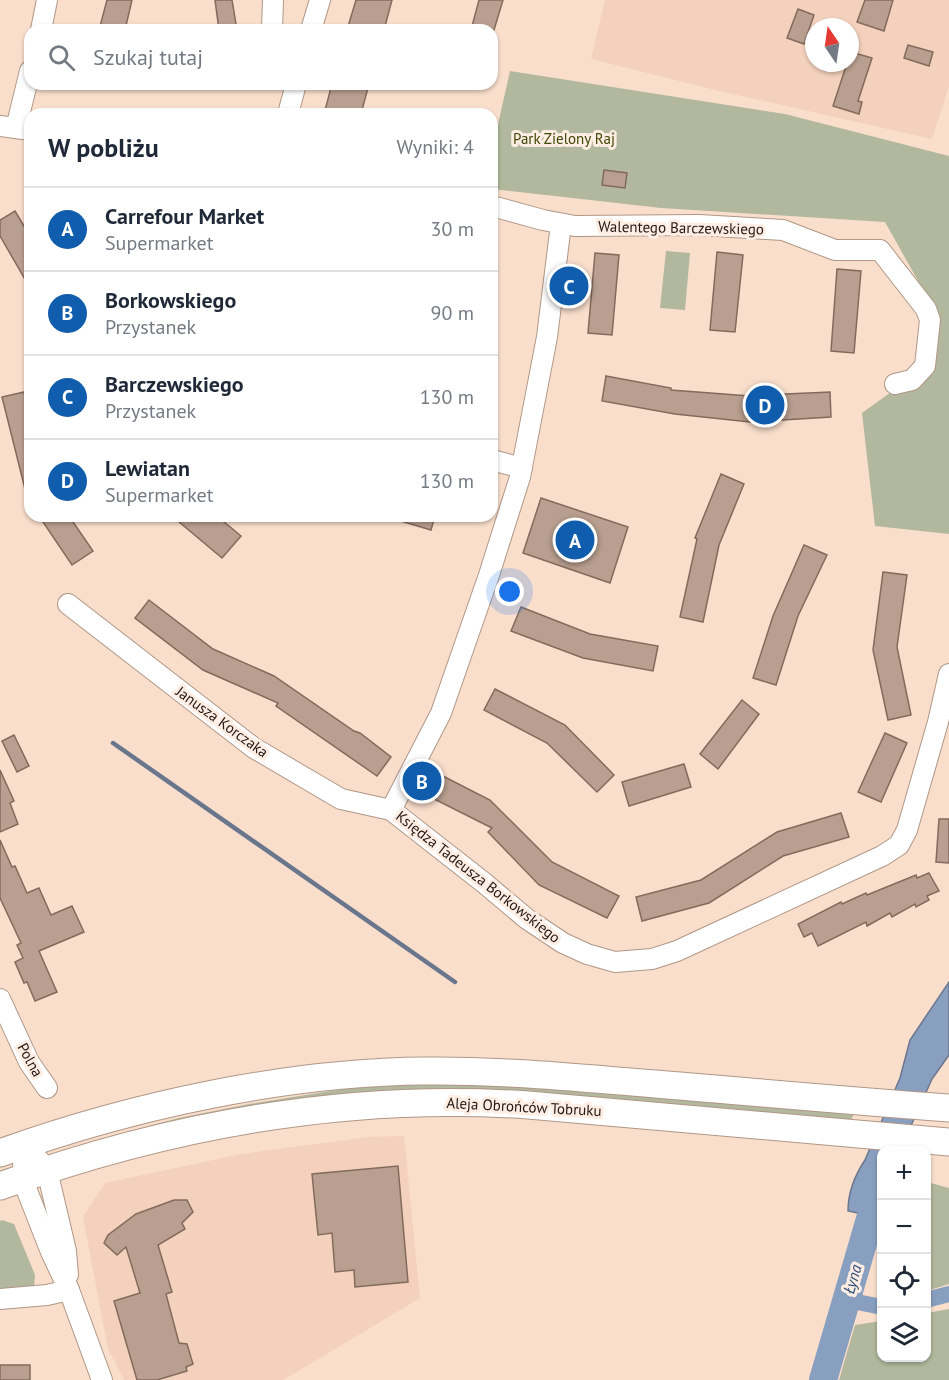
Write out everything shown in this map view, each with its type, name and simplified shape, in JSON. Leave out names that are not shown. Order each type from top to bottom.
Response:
[{"type":"main road","name":"Aleja Obrońców Tobruku","points":[[12,1148],[132,1113],[212,1094],[308,1080],[423,1071],[510,1072],[949,1108]]},
{"type":"main road","name":"Aleja Obrońców Tobruku","points":[[23,1178],[115,1149],[185,1131],[263,1117],[326,1109],[421,1102],[528,1105],[947,1142]]},
{"type":"street","points":[[42,24],[47,0]]},
{"type":"street","points":[[272,24],[273,0]]},
{"type":"street","points":[[313,24],[320,0]]},
{"type":"street","points":[[15,128],[25,90]]},
{"type":"street","points":[[290,108],[294,90]]},
{"type":"street","name":"Walentego Barczewskiego","points":[[498,208],[575,226],[699,225],[783,230],[835,250],[880,250],[926,309],[930,320],[925,366],[912,380],[895,384]]},
{"type":"street","name":"Księdza Tadeusza Borkowskiego","points":[[561,224],[547,337],[522,468],[493,564],[441,713],[392,810],[526,919],[563,943],[604,960],[620,962],[652,959],[721,932],[882,856],[899,845],[908,830],[949,674]]},
{"type":"street","points":[[498,462],[522,468]]},
{"type":"street","name":"Janusza Korczaka","points":[[68,604],[254,748],[341,799],[392,810]]},
{"type":"street","name":"Polna","points":[[0,999],[29,1062],[46,1088]]},
{"type":"street","points":[[12,1148],[102,1380]]},
{"type":"street","points":[[0,1299],[69,1290]]},
{"type":"shaded area","points":[[605,0],[949,0],[949,86],[932,139],[715,90],[591,59]]},
{"type":"shaded area","points":[[404,1136],[420,1298],[283,1380],[124,1380],[108,1349],[83,1217],[105,1183],[241,1154],[368,1137]]},
{"type":"green space","name":"Park Zielony Raj","points":[[510,71],[785,114],[949,156],[949,534],[875,526],[862,413],[933,362],[931,304],[885,222],[661,208],[498,190],[498,124]]},
{"type":"green space","points":[[666,251],[690,253],[685,310],[660,308]]},
{"type":"green space","points":[[445,1080],[855,1111],[850,1123],[523,1095],[62,1151],[179,1118],[249,1104],[387,1082]]},
{"type":"green space","points":[[931,1183],[949,1188],[949,1284],[931,1290]]},
{"type":"green space","points":[[0,1221],[14,1224],[35,1275],[34,1286],[0,1290]]},
{"type":"green space","points":[[949,1309],[949,1380],[839,1380],[855,1325],[877,1322],[877,1362],[931,1362],[931,1312]]},
{"type":"water","points":[[949,982],[949,1055],[932,1079],[902,1146],[877,1146],[877,1217],[848,1211],[853,1184],[900,1078],[910,1040]]},
{"type":"building","points":[[107,0],[132,0],[126,24],[101,24]]},
{"type":"building","points":[[215,0],[232,0],[236,24],[218,24]]},
{"type":"building","points":[[356,0],[392,0],[386,24],[349,24]]},
{"type":"building","points":[[479,0],[503,0],[496,24],[473,24]]},
{"type":"building","points":[[865,0],[893,0],[884,31],[859,23]]},
{"type":"building","points":[[798,9],[814,15],[813,18],[805,18],[804,44],[787,38]]},
{"type":"building","points":[[908,45],[933,52],[929,66],[904,58]]},
{"type":"building","points":[[859,54],[872,58],[858,101],[862,102],[859,114],[833,106],[844,72],[859,72]]},
{"type":"building","points":[[330,90],[367,90],[363,108],[326,108]]},
{"type":"building","points":[[604,170],[627,173],[625,188],[602,185]]},
{"type":"building","points":[[15,211],[24,226],[24,278],[0,236],[0,220]]},
{"type":"building","points":[[717,252],[743,255],[735,332],[710,330]]},
{"type":"building","points":[[595,253],[619,255],[612,335],[588,333]]},
{"type":"building","points":[[837,269],[861,271],[854,353],[831,351]]},
{"type":"building","points":[[606,376],[671,388],[671,390],[763,397],[763,395],[830,392],[831,417],[750,422],[675,414],[602,401]]},
{"type":"building","points":[[24,392],[24,485],[2,397]]},
{"type":"building","points":[[721,474],[744,484],[719,545],[703,622],[680,617],[697,539],[695,538]]},
{"type":"building","points":[[541,498],[628,527],[610,583],[523,553]]},
{"type":"building","points":[[43,522],[73,522],[93,551],[72,565]]},
{"type":"building","points":[[179,522],[224,522],[241,536],[222,558]]},
{"type":"building","points":[[404,522],[433,522],[431,530]]},
{"type":"building","points":[[804,545],[827,555],[798,616],[776,685],[753,678],[773,616]]},
{"type":"building","points":[[883,572],[907,575],[897,647],[911,715],[888,720],[873,650]]},
{"type":"building","points":[[149,600],[213,649],[274,676],[360,733],[391,757],[377,776],[276,706],[278,703],[203,670],[135,618]]},
{"type":"building","points":[[521,607],[590,634],[658,646],[653,671],[583,658],[511,631]]},
{"type":"building","points":[[495,689],[565,725],[614,775],[597,792],[547,743],[484,710]]},
{"type":"building","points":[[742,700],[759,714],[718,769],[700,754]]},
{"type":"building","points":[[885,733],[907,743],[881,802],[858,792]]},
{"type":"building","points":[[14,735],[29,766],[17,772],[2,741]]},
{"type":"building","points":[[684,764],[691,787],[629,806],[622,782]]},
{"type":"building","points":[[0,770],[14,801],[10,803],[18,824],[0,832]]},
{"type":"building","points":[[435,772],[490,800],[552,862],[619,896],[607,918],[539,885],[488,832],[492,828],[424,794]]},
{"type":"building","points":[[841,813],[849,837],[783,856],[709,903],[642,921],[636,897],[701,880],[777,832]]},
{"type":"building","points":[[939,819],[949,819],[949,863],[936,862]]},
{"type":"building","points":[[0,840],[27,893],[39,888],[51,915],[72,906],[84,932],[39,951],[57,992],[35,1001],[15,962],[23,958],[17,945],[21,943],[0,898]]},
{"type":"building","points":[[929,873],[939,891],[927,896],[929,900],[916,907],[915,904],[892,917],[890,913],[867,926],[866,922],[818,946],[812,933],[804,937],[798,924],[841,902],[842,904],[916,875],[917,878]]},
{"type":"building","points":[[398,1166],[408,1282],[355,1287],[354,1270],[335,1272],[332,1233],[318,1235],[312,1174]]},
{"type":"building","points":[[174,1200],[187,1200],[193,1212],[182,1223],[185,1229],[158,1245],[172,1292],[166,1294],[179,1343],[187,1344],[193,1364],[186,1367],[187,1371],[157,1380],[137,1380],[114,1301],[140,1293],[126,1247],[117,1255],[104,1243],[108,1235],[136,1214]]},
{"type":"building","points":[[0,1365],[30,1365],[30,1380],[0,1380]]},
{"type":"waterway","points":[[113,743],[455,982]]},
{"type":"waterway","name":"Łyna","points":[[823,1380],[877,1195]]},
{"type":"waterway","points":[[931,1299],[949,1294]]},
{"type":"waterway","points":[[847,1300],[877,1306]]},
{"type":"place","name":"Barczewskiego","points":[[569,286]]},
{"type":"place","name":"Lewiatan","points":[[765,405]]},
{"type":"place","name":"Carrefour Market","points":[[575,540]]},
{"type":"place","name":"Borkowskiego","points":[[422,781]]}]
